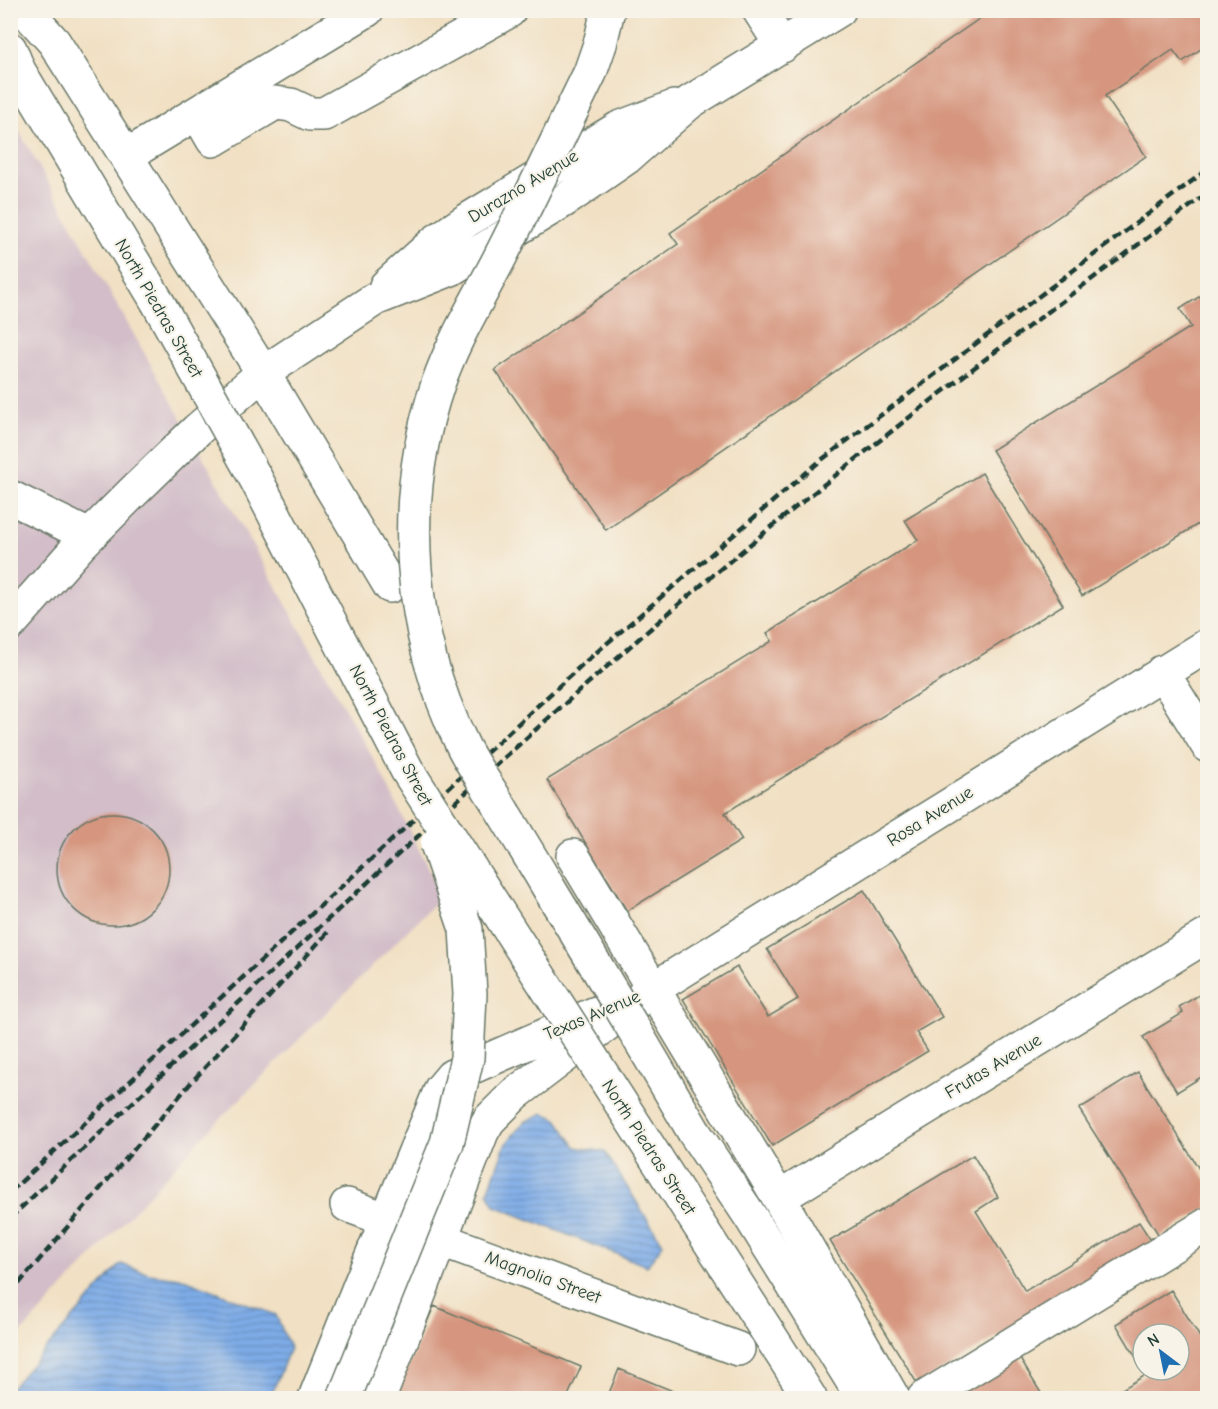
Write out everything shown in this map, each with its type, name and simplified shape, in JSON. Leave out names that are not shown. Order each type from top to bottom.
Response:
[{"type":"street","points":[[25,10],[54,42],[263,373],[390,586]]},
{"type":"street","points":[[126,156],[367,10]]},
{"type":"street","points":[[608,10],[590,73],[497,262],[459,333],[437,385],[421,447],[414,500],[413,554],[421,625],[441,694],[462,745],[694,1132],[750,1216],[863,1398]]},
{"type":"street","points":[[759,10],[782,46]]},
{"type":"street","name":"Durazno Avenue","points":[[10,624],[89,536],[197,430],[263,373],[375,299],[451,269],[568,198],[626,158],[690,102],[839,10]]},
{"type":"street","points":[[198,114],[213,140],[275,103],[291,105],[310,114],[324,114],[508,11]]},
{"type":"street","name":"North Piedras Street","points":[[10,49],[19,71],[157,301],[256,479],[407,770],[810,1398]]},
{"type":"street","points":[[10,497],[89,536]]},
{"type":"street","name":"Rosa Avenue","points":[[653,989],[1208,645]]},
{"type":"street","points":[[1162,672],[1208,746]]},
{"type":"street","points":[[344,1398],[447,1143],[467,1058],[471,994],[466,929],[449,876],[407,770]]},
{"type":"street","points":[[573,856],[779,1198],[893,1398]]},
{"type":"street","name":"Frutas Avenue","points":[[779,1198],[1208,935]]},
{"type":"street","name":"Texas Avenue","points":[[315,1398],[441,1089],[452,1076],[653,989]]},
{"type":"street","name":"Texas Avenue","points":[[379,1398],[482,1132],[489,1120],[515,1094],[653,989]]},
{"type":"street","name":"Magnolia Street","points":[[347,1205],[738,1349]]},
{"type":"street","points":[[924,1398],[1208,1224]]},
{"type":"shaded area","points":[[10,115],[379,769],[442,896],[208,1131],[11,1344]]},
{"type":"water","points":[[544,1113],[557,1119],[576,1147],[605,1152],[663,1244],[647,1266],[495,1206],[488,1192],[505,1145],[524,1122]]},
{"type":"water","points":[[121,1264],[149,1274],[182,1278],[276,1315],[290,1348],[270,1398],[11,1398],[11,1388]]},
{"type":"building","points":[[992,10],[1208,10],[1208,44],[1182,62],[1173,50],[1105,96],[1146,156],[606,530],[495,370],[678,244],[670,233]]},
{"type":"building","points":[[1208,291],[1208,518],[1082,596],[992,450],[1191,327],[1180,309]]},
{"type":"building","points":[[982,473],[1063,605],[725,813],[742,840],[627,911],[547,780],[772,641],[767,633],[918,540],[905,520]]},
{"type":"building","points":[[113,813],[134,817],[153,829],[165,848],[169,869],[165,890],[153,909],[134,921],[113,925],[92,921],[73,909],[61,890],[57,869],[61,848],[73,829],[92,817]]},
{"type":"building","points":[[864,890],[942,1017],[916,1032],[928,1051],[772,1146],[683,999],[737,967],[768,1017],[798,999],[767,949]]},
{"type":"building","points":[[1199,995],[1208,1008],[1208,1073],[1177,1092],[1143,1037],[1183,1013],[1179,1007]]},
{"type":"building","points":[[1138,1072],[1208,1183],[1208,1207],[1160,1237],[1079,1109]]},
{"type":"building","points":[[973,1155],[998,1197],[976,1211],[1025,1291],[1139,1222],[1152,1242],[918,1385],[830,1241]]},
{"type":"building","points":[[1171,1290],[1191,1322],[1131,1322],[1131,1349],[1116,1324]]},
{"type":"building","points":[[434,1306],[581,1367],[567,1398],[395,1398]]},
{"type":"building","points":[[1191,1323],[1201,1339],[1208,1335],[1208,1398],[1107,1398],[1134,1382],[1191,1382]]},
{"type":"building","points":[[1017,1354],[1044,1398],[943,1398]]},
{"type":"building","points":[[619,1369],[690,1398],[607,1398]]},
{"type":"railway","points":[[10,1192],[584,663],[820,461],[1208,169]]},
{"type":"railway","points":[[10,1218],[444,812],[712,576],[772,526],[1019,333],[1208,193]]},
{"type":"railway","points":[[10,1294],[189,1085],[328,932]]}]
